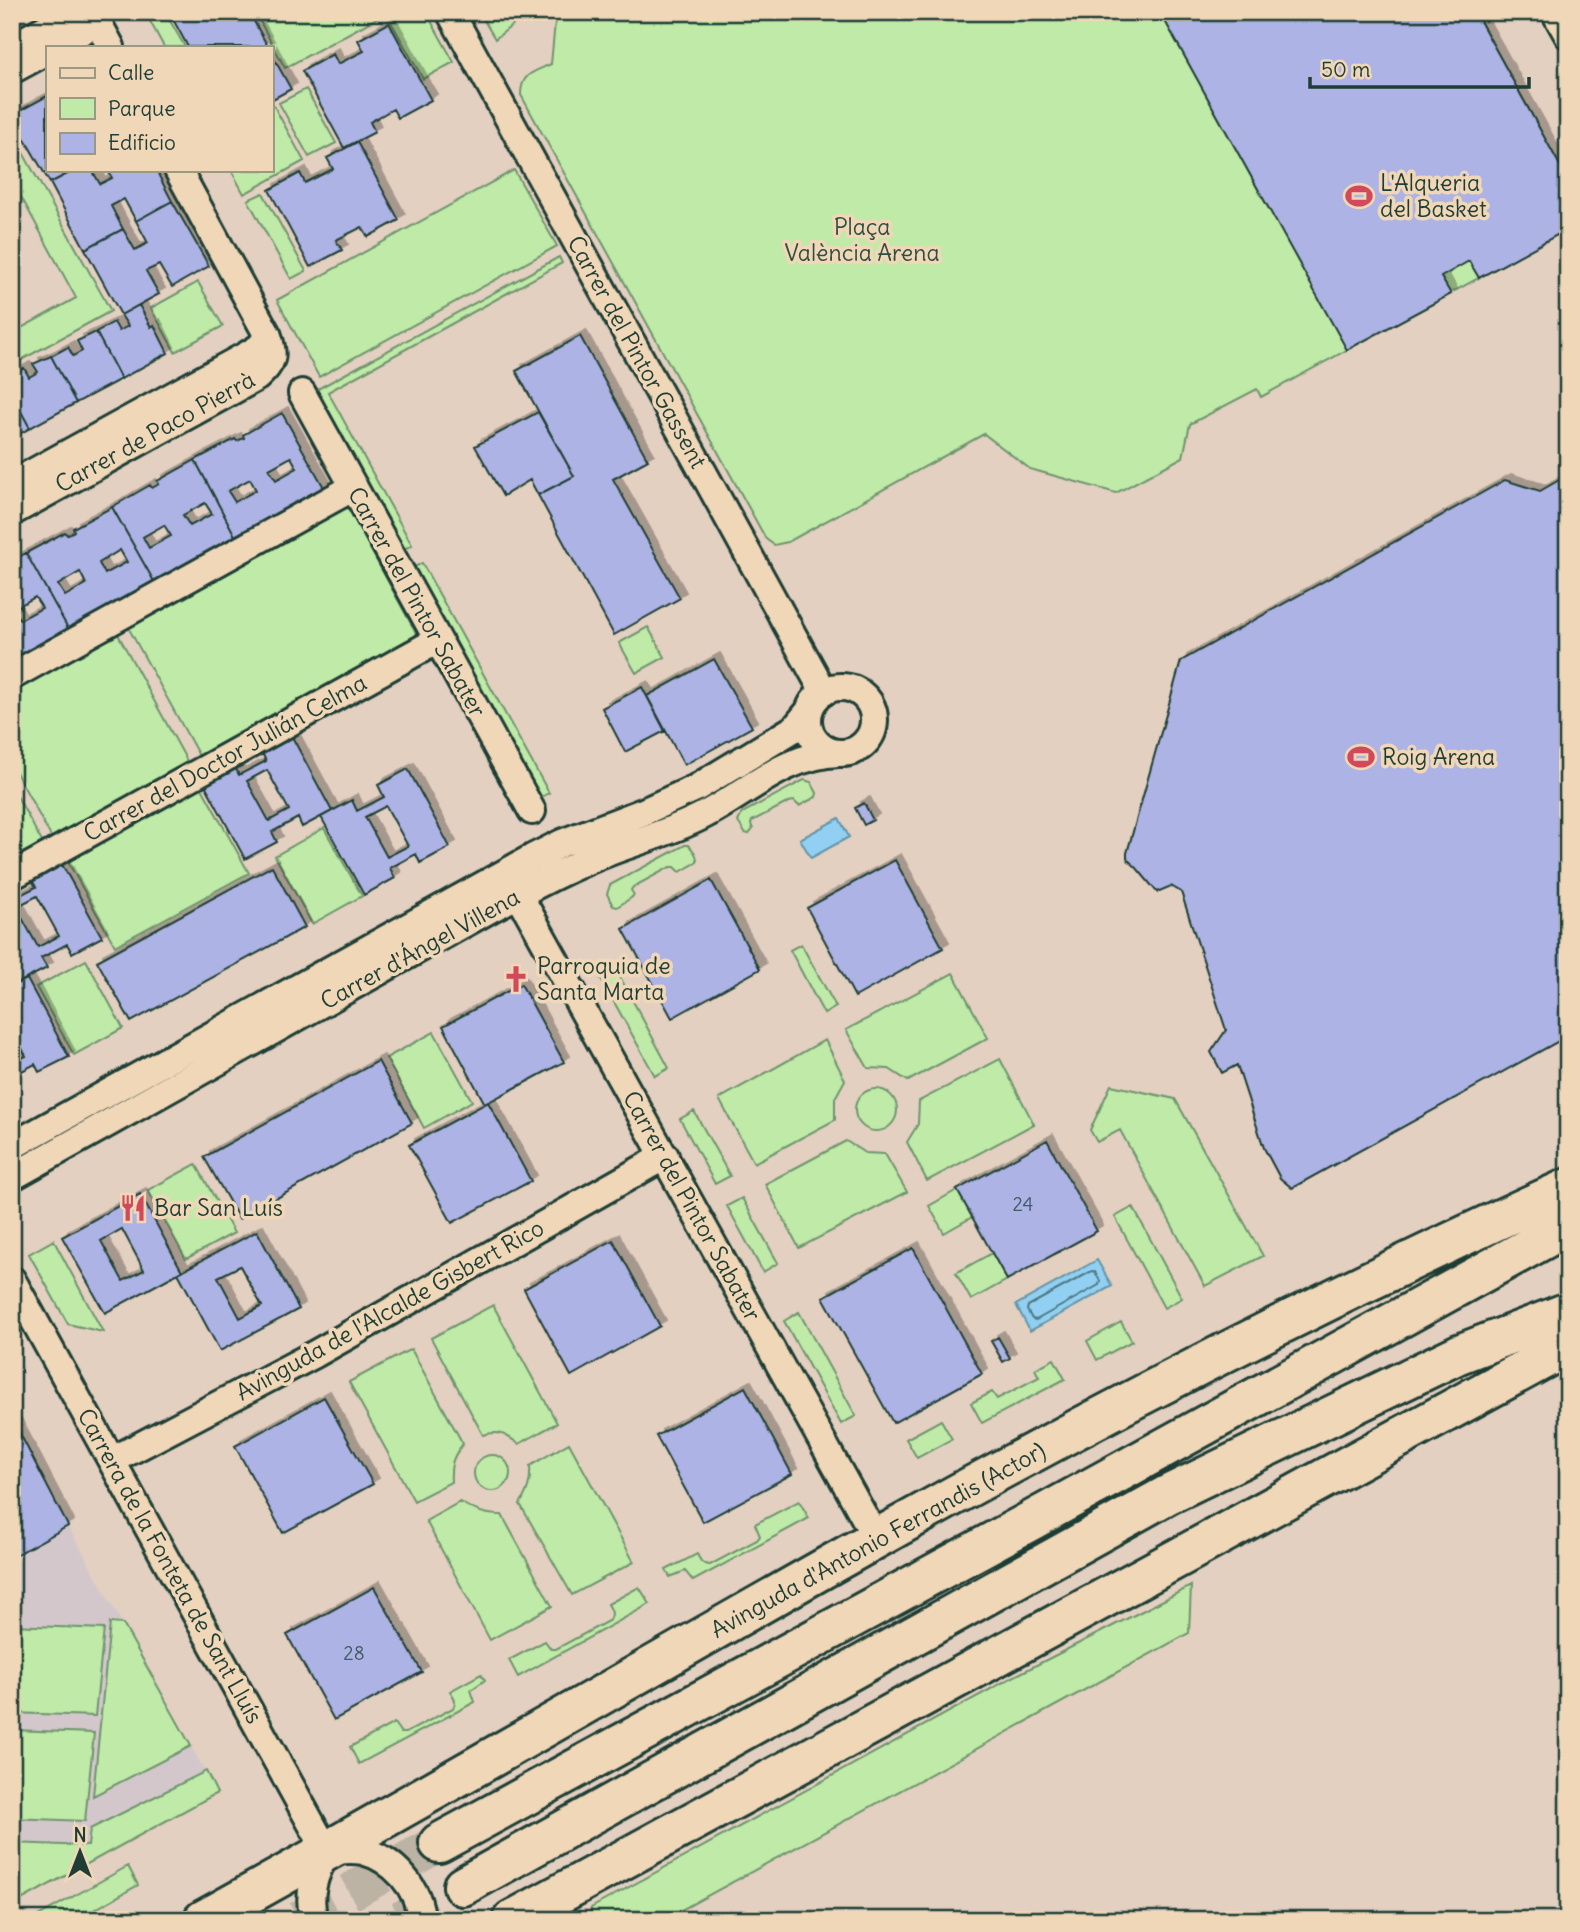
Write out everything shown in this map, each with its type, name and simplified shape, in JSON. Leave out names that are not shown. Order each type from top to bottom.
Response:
[{"type":"main road","name":"Avinguda d'Antonio Ferrandis (Actor)","points":[[203,1920],[876,1538],[1072,1432],[1246,1340],[1461,1236],[1568,1188]]},
{"type":"main road","points":[[439,1843],[1568,1226]]},
{"type":"main road","points":[[463,1886],[1167,1495],[1459,1354],[1568,1312]]},
{"type":"main road","points":[[512,1920],[555,1910],[1568,1346]]},
{"type":"street","name":"Carrer del Pintor Gassent","points":[[450,12],[816,701]]},
{"type":"street","points":[[1555,12],[1568,35]]},
{"type":"street","points":[[12,47],[88,16]]},
{"type":"street","points":[[54,46],[88,16]]},
{"type":"street","points":[[88,16],[110,46]]},
{"type":"street","points":[[12,70],[46,52]]},
{"type":"street","points":[[179,172],[262,325]]},
{"type":"street","name":"Carrer de Paco Pierrà","points":[[12,484],[260,347],[262,325]]},
{"type":"street","name":"Carrer de Paco Pierrà","points":[[12,512],[257,377],[269,366],[273,351],[262,325]]},
{"type":"street","name":"Carrer del Pintor Sabater","points":[[302,393],[532,811]]},
{"type":"street","points":[[12,676],[354,487]]},
{"type":"street","name":"Carrer del Doctor Julián Celma","points":[[12,876],[438,640]]},
{"type":"street","points":[[835,687],[853,689],[868,700],[874,718],[870,736],[858,749],[839,753],[825,749],[814,739],[808,725],[816,701],[835,687]]},
{"type":"street","name":"Carrer d'Ángel Villena","points":[[12,1177],[513,883],[562,843],[696,789],[795,728],[816,701]]},
{"type":"street","name":"Carrer d'Ángel Villena","points":[[12,1146],[513,883],[575,866],[670,831],[705,815],[790,764],[810,756],[839,753]]},
{"type":"street","name":"Carrer del Pintor Sabater","points":[[513,883],[876,1538]]},
{"type":"street","name":"Avinguda de l'Alcalde Gisbert Rico","points":[[113,1460],[315,1354],[665,1156]]},
{"type":"street","name":"Carrera de la Fonteta de Sant Lluís","points":[[12,1280],[327,1852]]},
{"type":"street","points":[[314,1920],[312,1889],[317,1869],[327,1852],[345,1850],[363,1852],[395,1867],[416,1896],[421,1920]]},
{"type":"shaded area","points":[[12,1420],[217,1793],[12,1905]]},
{"type":"green space","points":[[145,12],[165,12],[184,46],[163,46]]},
{"type":"green space","points":[[255,12],[388,12],[285,68]]},
{"type":"green space","points":[[409,12],[426,12],[454,62],[423,79],[391,22]]},
{"type":"green space","points":[[479,12],[529,12],[495,39]]},
{"type":"green space","name":"Plaça València Arena","points":[[556,12],[1475,12],[1568,180],[1568,229],[1261,397],[1257,389],[1190,424],[1183,457],[1116,493],[1030,469],[984,434],[788,542],[774,545],[766,539],[521,95],[526,78],[551,64]]},
{"type":"green space","points":[[306,89],[336,143],[309,157],[279,103]]},
{"type":"green space","points":[[273,107],[304,161],[244,194],[232,172],[273,172]]},
{"type":"green space","points":[[12,133],[111,311],[12,365],[12,333],[76,298],[12,180]]},
{"type":"green space","points":[[514,170],[557,246],[319,377],[277,300]]},
{"type":"green space","points":[[263,193],[306,271],[291,279],[248,200]]},
{"type":"green space","points":[[559,257],[562,263],[328,392],[412,545],[402,550],[314,391]]},
{"type":"green space","points":[[198,282],[223,326],[175,352],[151,308]]},
{"type":"green space","points":[[343,499],[422,644],[204,765],[124,620]]},
{"type":"green space","points":[[422,563],[549,793],[538,799],[411,569]]},
{"type":"green space","points":[[114,627],[193,772],[56,846],[12,765],[12,682]]},
{"type":"green space","points":[[648,627],[665,657],[636,673],[619,643]]},
{"type":"green space","points":[[804,780],[811,782],[817,793],[816,797],[799,806],[794,801],[789,802],[752,821],[753,829],[749,834],[745,833],[738,822],[742,813]]},
{"type":"green space","points":[[198,781],[249,873],[115,946],[64,855]]},
{"type":"green space","points":[[12,787],[47,851],[12,870]]},
{"type":"green space","points":[[324,828],[362,896],[312,924],[275,856]]},
{"type":"green space","points":[[685,845],[693,851],[697,862],[680,872],[675,867],[670,867],[633,887],[631,890],[634,895],[631,898],[617,907],[613,906],[607,894],[610,885]]},
{"type":"green space","points":[[801,944],[836,1007],[824,1014],[790,950]]},
{"type":"green space","points":[[86,960],[123,1028],[74,1055],[36,987]]},
{"type":"green space","points":[[613,964],[669,1068],[655,1076],[598,973]]},
{"type":"green space","points":[[953,973],[988,1038],[908,1081],[889,1069],[868,1068],[846,1030]]},
{"type":"green space","points":[[434,1032],[472,1101],[424,1128],[386,1058]]},
{"type":"green space","points":[[825,1040],[845,1080],[835,1098],[835,1120],[754,1163],[719,1099]]},
{"type":"green space","points":[[1000,1059],[1034,1124],[927,1181],[907,1142],[918,1124],[919,1101]]},
{"type":"green space","points":[[1111,1085],[1175,1099],[1263,1256],[1205,1286],[1120,1130],[1097,1142],[1090,1130]]},
{"type":"green space","points":[[876,1089],[891,1095],[897,1110],[891,1125],[876,1131],[861,1125],[855,1110],[861,1095]]},
{"type":"green space","points":[[694,1111],[730,1176],[715,1184],[680,1119]]},
{"type":"green space","points":[[846,1141],[865,1153],[885,1154],[907,1192],[799,1248],[765,1184]]},
{"type":"green space","points":[[196,1164],[234,1233],[186,1259],[148,1190]]},
{"type":"green space","points":[[957,1190],[972,1217],[944,1233],[929,1206]]},
{"type":"green space","points":[[742,1198],[778,1263],[763,1272],[727,1206]]},
{"type":"green space","points":[[1133,1207],[1182,1298],[1164,1308],[1115,1217]]},
{"type":"green space","points":[[54,1240],[103,1332],[68,1324],[29,1254]]},
{"type":"green space","points":[[992,1253],[1007,1280],[971,1300],[956,1273]]},
{"type":"green space","points":[[493,1305],[557,1423],[519,1444],[502,1434],[483,1435],[431,1338]]},
{"type":"green space","points":[[799,1312],[856,1416],[841,1424],[784,1321]]},
{"type":"green space","points":[[1121,1322],[1132,1341],[1097,1360],[1087,1341]]},
{"type":"green space","points":[[411,1349],[463,1444],[453,1462],[451,1482],[414,1501],[349,1382]]},
{"type":"green space","points":[[1054,1359],[1065,1379],[982,1423],[971,1403],[992,1392],[997,1399],[1039,1377],[1035,1369]]},
{"type":"green space","points":[[941,1420],[952,1439],[917,1458],[906,1439]]},
{"type":"green space","points":[[569,1443],[634,1562],[572,1595],[520,1504],[528,1486],[530,1466]]},
{"type":"green space","points":[[492,1455],[505,1460],[510,1473],[505,1486],[492,1491],[479,1486],[474,1473],[479,1460]]},
{"type":"green space","points":[[799,1501],[809,1518],[693,1581],[685,1571],[670,1577],[666,1570],[697,1554],[703,1563],[710,1565],[757,1540],[760,1536],[755,1524]]},
{"type":"green space","points":[[460,1502],[480,1512],[502,1515],[552,1606],[490,1640],[426,1521]]},
{"type":"green space","points":[[1191,1586],[1189,1633],[663,1920],[590,1920],[591,1908],[598,1904],[1009,1679]]},
{"type":"green space","points":[[639,1587],[650,1604],[518,1677],[509,1660],[545,1641],[551,1649],[556,1649],[610,1620],[612,1613],[608,1604]]},
{"type":"green space","points":[[110,1623],[123,1624],[191,1746],[93,1796]]},
{"type":"green space","points":[[12,1625],[104,1629],[95,1716],[12,1713]]},
{"type":"green space","points":[[481,1674],[485,1680],[471,1690],[475,1702],[359,1764],[350,1747],[394,1723],[401,1733],[406,1733],[453,1708],[455,1701],[450,1691]]},
{"type":"green space","points":[[12,1730],[94,1733],[85,1821],[12,1818]]},
{"type":"green space","points":[[206,1771],[217,1793],[12,1905],[12,1843],[88,1846],[90,1829]]},
{"type":"green space","points":[[128,1866],[138,1885],[76,1920],[31,1920]]},
{"type":"water","points":[[839,818],[849,837],[811,858],[800,839]]},
{"type":"water","points":[[1097,1260],[1112,1286],[1030,1331],[1016,1305]]},
{"type":"building","points":[[169,12],[249,12],[267,46],[187,46]]},
{"type":"building","name":"L'Alqueria del Basket","points":[[1160,12],[1475,12],[1568,180],[1568,229],[1479,278],[1469,261],[1441,277],[1451,294],[1347,350]]},
{"type":"building","points":[[389,23],[431,100],[398,118],[393,109],[370,122],[375,132],[344,148],[302,71],[333,54],[338,64],[364,51],[358,40]]},
{"type":"building","points":[[273,57],[291,89],[273,99]]},
{"type":"building","points":[[46,97],[46,172],[71,172],[50,183],[12,115]]},
{"type":"building","points":[[357,142],[399,220],[368,237],[362,227],[336,240],[342,250],[310,267],[269,190],[300,173],[305,183],[333,169],[327,158]]},
{"type":"building","points":[[71,172],[93,172],[100,184],[112,178],[109,172],[157,172],[172,201],[136,221],[124,199],[111,206],[123,229],[85,249],[50,183]]},
{"type":"building","points":[[172,201],[209,266],[172,287],[159,265],[146,271],[159,294],[121,315],[85,249],[123,229],[135,250],[148,243],[136,221]]},
{"type":"building","points":[[139,305],[151,327],[154,325],[168,353],[121,379],[96,332],[114,322],[119,331],[128,326],[121,315]]},
{"type":"building","points":[[96,332],[121,379],[76,403],[51,356],[68,347],[73,356],[82,351],[77,341]]},
{"type":"building","points":[[580,336],[648,460],[613,479],[680,598],[614,635],[538,495],[574,476],[516,371]]},
{"type":"building","points":[[51,356],[76,403],[30,428],[12,395],[12,375],[24,368],[29,377],[38,372],[33,364]]},
{"type":"building","points":[[12,395],[30,428],[12,438]]},
{"type":"building","points":[[538,412],[574,476],[538,495],[530,480],[503,496],[475,446]]},
{"type":"building","points":[[282,413],[330,498],[241,547],[195,460],[235,439],[237,441],[244,438],[243,435]],"holes":[[[291,457],[297,468],[276,480],[269,469]],[[250,479],[256,490],[235,502],[228,491]]]},
{"type":"building","points":[[195,460],[241,547],[160,592],[112,507],[150,485],[152,488],[159,484],[157,481]],"holes":[[[205,503],[212,514],[190,526],[183,515]],[[164,525],[171,536],[149,548],[143,537]]]},
{"type":"building","name":"Roig Arena","points":[[1568,475],[1568,1036],[1292,1188],[1280,1178],[1264,1148],[1237,1065],[1222,1073],[1211,1052],[1226,1030],[1181,892],[1171,886],[1157,892],[1127,857],[1181,661],[1505,480],[1540,491]]},
{"type":"building","points":[[112,507],[160,592],[74,639],[26,553],[65,532],[67,535],[74,531],[73,528]],"holes":[[[120,550],[127,562],[105,574],[99,563]],[[80,572],[86,584],[65,596],[58,585]]]},
{"type":"building","points":[[26,553],[74,639],[12,672],[12,561]],"holes":[[[35,597],[42,608],[20,620],[13,609]]]},
{"type":"building","points":[[714,659],[752,727],[684,765],[647,696]]},
{"type":"building","points":[[642,687],[665,731],[625,752],[602,708]]},
{"type":"building","points":[[290,733],[332,811],[302,827],[298,818],[272,832],[277,842],[245,859],[203,781],[234,765],[239,775],[266,761],[260,749]]},
{"type":"building","points":[[408,769],[450,847],[420,863],[416,854],[390,868],[395,878],[364,895],[321,817],[352,800],[357,811],[384,797],[378,785]]},
{"type":"building","points":[[267,770],[289,810],[269,821],[247,781]]},
{"type":"building","points":[[864,803],[873,820],[864,825],[855,808]]},
{"type":"building","points":[[386,806],[408,846],[387,857],[365,817]]},
{"type":"building","points":[[59,859],[102,937],[72,953],[67,944],[41,958],[47,968],[14,985],[12,899],[36,887],[29,875]]},
{"type":"building","points":[[895,860],[943,948],[855,997],[807,908]]},
{"type":"building","points":[[272,866],[305,927],[131,1022],[97,961]]},
{"type":"building","points":[[711,880],[760,969],[672,1018],[623,929]]},
{"type":"building","points":[[37,896],[59,936],[38,947],[16,907]]},
{"type":"building","points":[[27,979],[69,1057],[39,1072],[35,1064],[12,1076],[12,986]]},
{"type":"building","points":[[521,984],[564,1062],[485,1104],[443,1026]]},
{"type":"building","points":[[12,1030],[26,1056],[12,1063]]},
{"type":"building","points":[[378,1061],[412,1123],[239,1219],[204,1157]]},
{"type":"building","points":[[488,1102],[531,1181],[452,1223],[409,1145]]},
{"type":"building","points":[[1047,1140],[1097,1231],[1007,1280],[957,1190]]},
{"type":"building","points":[[140,1194],[182,1271],[105,1313],[62,1237]]},
{"type":"building","points":[[122,1229],[144,1270],[123,1281],[101,1241]]},
{"type":"building","points":[[257,1231],[299,1309],[220,1351],[178,1273]]},
{"type":"building","points":[[613,1240],[660,1326],[571,1376],[524,1289]]},
{"type":"building","points":[[913,1248],[982,1374],[893,1423],[823,1297]]},
{"type":"building","points":[[240,1266],[262,1306],[240,1318],[218,1277]]},
{"type":"building","points":[[998,1337],[1010,1358],[1003,1362],[991,1341]]},
{"type":"building","points":[[745,1387],[792,1474],[703,1522],[656,1436]]},
{"type":"building","points":[[324,1397],[373,1484],[283,1533],[235,1446]]},
{"type":"building","points":[[15,1424],[68,1526],[12,1557],[12,1425]]},
{"type":"building","points":[[374,1587],[422,1672],[334,1720],[287,1635]]},
{"type":"tunnel","points":[[299,1920],[439,1843]]},
{"type":"tunnel","points":[[401,1920],[463,1886]]},
{"type":"place","name":"L'Alqueria del Basket","points":[[1359,196]]},
{"type":"place","name":"Roig Arena","points":[[1361,757]]},
{"type":"place","name":"Parroquia de Santa Marta","points":[[516,979]]},
{"type":"place","name":"Bar San Luís","points":[[133,1208]]}]
